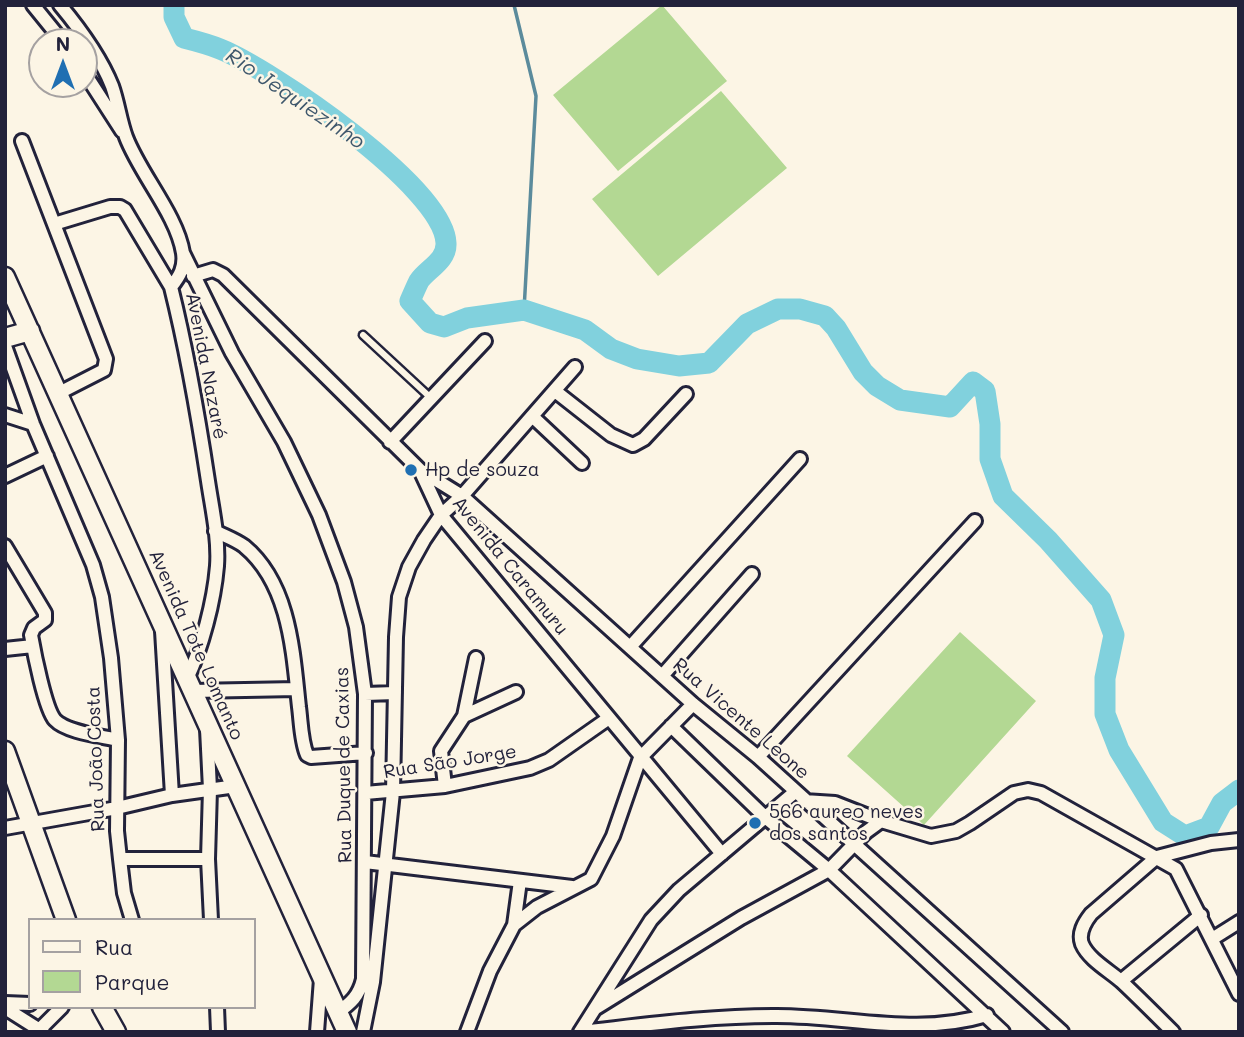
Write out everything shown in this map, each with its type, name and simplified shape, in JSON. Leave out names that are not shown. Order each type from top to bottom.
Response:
[{"type":"main road","name":"Avenida Tote Lomanto","points":[[5,277],[60,393],[347,1032]]},
{"type":"main road","points":[[5,338],[30,331]]},
{"type":"main road","points":[[6,757],[65,918]]},
{"type":"main road","points":[[103,1009],[116,1032]]},
{"type":"street","points":[[33,5],[53,28]]},
{"type":"street","points":[[46,19],[61,6],[94,51],[111,83],[126,137]]},
{"type":"street","points":[[98,94],[126,137],[173,226],[183,253]]},
{"type":"street","points":[[22,141],[106,359],[104,370],[60,393]]},
{"type":"street","points":[[54,224],[110,207],[120,207],[125,210],[171,287]]},
{"type":"street","name":"Rua Duque de Caxias","points":[[183,253],[232,353],[284,442],[319,514],[344,582],[356,627],[365,694],[368,981],[351,1003],[337,1013]]},
{"type":"street","name":"Avenida Nazaré","points":[[183,253],[182,272],[171,287],[187,351],[215,531],[217,563],[190,685]]},
{"type":"street","name":"Avenida Caramuru","points":[[193,276],[213,270],[223,275],[420,470],[442,515],[722,854]]},
{"type":"street","points":[[390,442],[485,341]]},
{"type":"street","name":"Rua João Costa","points":[[5,346],[33,424],[93,565],[102,597],[111,658],[117,740],[120,859],[124,893],[131,918]]},
{"type":"street","name":"Rua Duque de Caxias","points":[[363,1032],[393,792],[394,693],[400,597],[410,567],[442,515],[575,367]]},
{"type":"street","points":[[555,390],[611,435],[633,445],[644,439],[686,394]]},
{"type":"street","points":[[5,415],[33,424]]},
{"type":"street","points":[[532,416],[582,463]]},
{"type":"street","points":[[5,476],[47,456]]},
{"type":"street","points":[[630,647],[800,459]]},
{"type":"street","name":"Rua Vicente Leone","points":[[420,470],[461,496],[693,704],[758,757],[799,797],[1062,1032]]},
{"type":"street","points":[[758,757],[975,520]]},
{"type":"street","points":[[215,531],[243,545],[270,577],[279,595],[292,646],[307,755],[311,757],[366,753]]},
{"type":"street","points":[[5,546],[45,613],[44,620],[32,630],[33,646],[49,708],[55,720],[68,728],[117,740]]},
{"type":"street","points":[[662,676],[752,574]]},
{"type":"street","points":[[161,619],[172,795]]},
{"type":"street","points":[[5,649],[33,646]]},
{"type":"street","points":[[445,786],[442,751],[464,716],[476,658]]},
{"type":"street","points":[[190,685],[297,689]]},
{"type":"street","points":[[464,716],[516,692]]},
{"type":"street","points":[[365,694],[394,693]]},
{"type":"street","points":[[514,925],[537,907],[591,879],[613,836],[640,758],[693,704]]},
{"type":"street","name":"Rua São Jorge","points":[[365,793],[445,786],[530,768],[548,760],[609,718]]},
{"type":"street","points":[[206,719],[210,789],[208,859],[211,918]]},
{"type":"street","points":[[671,726],[765,817],[829,870],[1003,1032]]},
{"type":"street","points":[[5,828],[172,795],[236,786]]},
{"type":"street","points":[[580,1032],[651,920],[679,890],[765,817],[799,797],[835,803],[931,836],[956,831],[1014,793],[1028,790],[1041,793],[1176,869],[1239,994]]},
{"type":"street","points":[[596,1008],[741,918],[829,870],[866,832],[881,821]]},
{"type":"street","points":[[1173,1032],[1088,953],[1082,944],[1083,925],[1091,914],[1157,857],[1210,843],[1239,840]]},
{"type":"street","points":[[120,859],[208,859]]},
{"type":"street","points":[[365,862],[576,888]]},
{"type":"street","points":[[467,1032],[489,971],[514,925],[520,881]]},
{"type":"street","points":[[1121,981],[1201,915]]},
{"type":"street","points":[[1212,939],[1239,922]]},
{"type":"street","points":[[317,1032],[321,979]]},
{"type":"street","points":[[5,1003],[28,1004]]},
{"type":"street","points":[[5,1008],[42,1030],[60,1009]]},
{"type":"street","points":[[217,1009],[218,1032]]},
{"type":"street","points":[[580,1032],[637,1028],[704,1018],[775,1016],[899,1026],[939,1025],[987,1016]]},
{"type":"lane","points":[[363,335],[432,399]]},
{"type":"green space","points":[[662,5],[727,81],[618,171],[553,95]]},
{"type":"green space","points":[[721,91],[787,168],[658,276],[592,199]]},
{"type":"green space","points":[[960,632],[1036,701],[924,825],[847,756]]},
{"type":"waterway","name":"Rio Jequiezinho","points":[[174,5],[174,17],[184,38],[220,49],[244,61],[313,104],[387,162],[417,192],[438,219],[446,243],[443,255],[419,281],[410,301],[430,323],[444,327],[467,318],[524,310],[585,330],[611,349],[637,359],[679,366],[709,363],[747,324],[778,309],[800,309],[825,316],[836,328],[863,372],[877,386],[900,400],[950,407],[973,382],[985,391],[990,424],[990,459],[1003,496],[1048,540],[1101,600],[1114,635],[1105,678],[1105,714],[1119,750],[1163,822],[1185,836],[1209,827],[1222,803],[1239,790]]},
{"type":"waterway","points":[[514,5],[536,96],[524,310]]},
{"type":"place","name":"Hp de souza","points":[[411,470]]},
{"type":"place","name":"566 aureo neves dos santos","points":[[755,823]]}]
